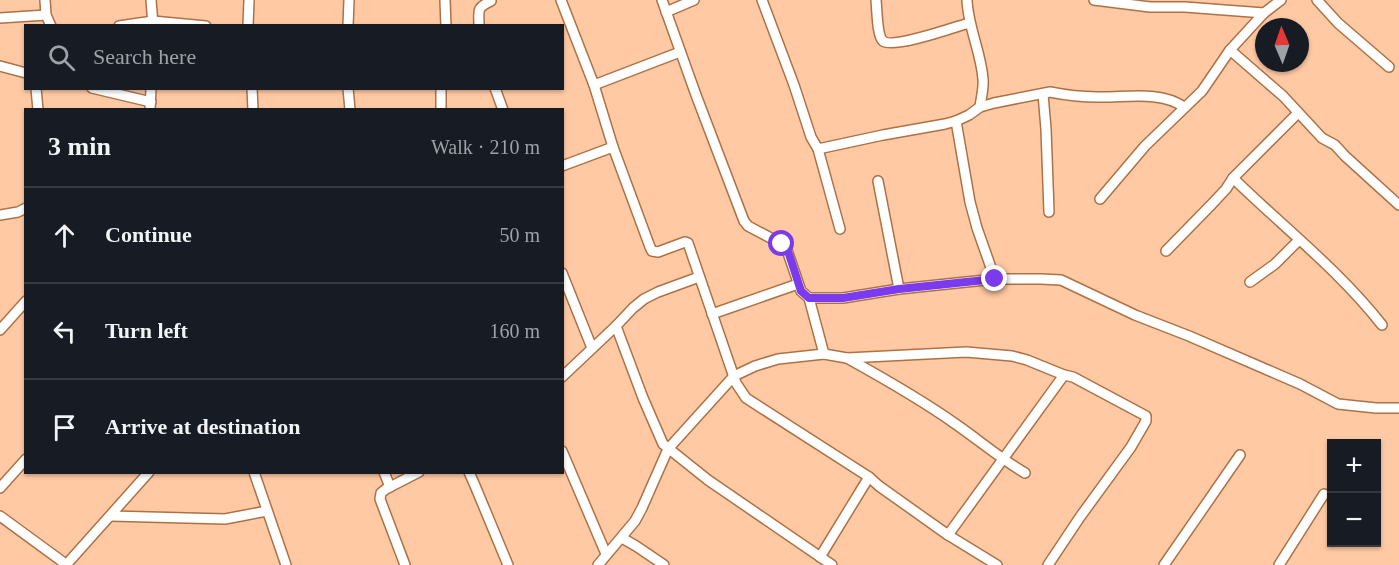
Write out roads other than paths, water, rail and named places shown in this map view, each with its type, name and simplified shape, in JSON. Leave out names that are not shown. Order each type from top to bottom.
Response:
[{"type":"street","points":[[45,0],[46,15],[50,24]]},
{"type":"street","points":[[151,0],[153,23],[171,24]]},
{"type":"street","points":[[248,24],[249,0]]},
{"type":"street","points":[[348,24],[349,0]]},
{"type":"street","points":[[445,0],[446,24]]},
{"type":"street","points":[[561,0],[652,251],[658,252],[685,242],[688,243],[739,389],[746,398],[869,477],[948,535],[997,565]]},
{"type":"street","points":[[662,0],[744,221],[748,226],[782,244],[787,250],[801,291],[809,298],[824,354]]},
{"type":"street","points":[[666,12],[694,0]]},
{"type":"street","points":[[762,0],[811,137],[818,149],[840,229]]},
{"type":"street","points":[[876,0],[880,36],[891,44],[969,23]]},
{"type":"street","points":[[967,0],[969,23],[979,54],[983,81],[980,107]]},
{"type":"street","points":[[1094,0],[1150,7],[1185,7],[1264,14]]},
{"type":"street","points":[[1100,199],[1145,146],[1202,91],[1230,51],[1264,14],[1281,0]]},
{"type":"street","points":[[1317,0],[1338,23],[1389,67]]},
{"type":"street","points":[[479,24],[480,6],[491,1]]},
{"type":"street","points":[[0,18],[46,15]]},
{"type":"street","points":[[1230,51],[1283,96],[1322,138],[1341,149],[1345,156],[1399,206]]},
{"type":"street","points":[[594,86],[680,52]]},
{"type":"street","points":[[0,66],[24,72]]},
{"type":"street","points":[[36,90],[38,108]]},
{"type":"street","points":[[98,90],[150,106],[151,90]]},
{"type":"street","points":[[252,90],[253,108]]},
{"type":"street","points":[[348,90],[350,108]]},
{"type":"street","points":[[441,90],[441,108]]},
{"type":"street","points":[[496,90],[502,108]]},
{"type":"street","points":[[818,149],[957,121],[980,107],[1050,92],[1096,97],[1157,96],[1184,107]]},
{"type":"street","points":[[1043,94],[1049,212]]},
{"type":"street","points":[[1166,251],[1211,206],[1233,178],[1298,113]]},
{"type":"street","points":[[957,121],[970,202],[995,279]]},
{"type":"street","points":[[564,165],[613,147]]},
{"type":"street","points":[[1233,178],[1325,262],[1382,325]]},
{"type":"street","points":[[878,181],[899,289]]},
{"type":"street","points":[[0,216],[24,209]]},
{"type":"street","points":[[1250,282],[1275,264],[1299,240]]},
{"type":"street","points":[[564,278],[592,348]]},
{"type":"street","points":[[564,374],[644,299],[699,278]]},
{"type":"street","points":[[809,298],[843,298],[899,289],[995,279],[1061,280],[1134,315],[1300,384],[1338,404],[1399,408]]},
{"type":"street","points":[[712,314],[798,284]]},
{"type":"street","points":[[0,330],[24,303]]},
{"type":"street","points":[[616,326],[653,424],[663,444],[708,480],[832,565]]},
{"type":"street","points":[[598,565],[635,520],[668,449],[734,376],[778,358],[824,354],[847,358],[966,352],[1027,360],[1073,377],[1147,418],[1131,447],[1048,565]]},
{"type":"street","points":[[847,358],[904,389],[957,424],[1003,460],[1025,473]]},
{"type":"street","points":[[948,535],[1064,375]]},
{"type":"street","points":[[1164,565],[1240,455]]},
{"type":"street","points":[[564,456],[606,554]]},
{"type":"street","points":[[0,488],[24,461]]},
{"type":"street","points":[[0,516],[67,565],[147,474]]},
{"type":"street","points":[[255,474],[286,565]]},
{"type":"street","points":[[385,474],[390,487]]},
{"type":"street","points":[[405,565],[380,499],[381,493],[414,474]]},
{"type":"street","points":[[470,474],[508,565]]},
{"type":"street","points":[[820,556],[869,477]]},
{"type":"street","points":[[1279,565],[1324,494]]},
{"type":"street","points":[[111,516],[225,519],[267,512]]},
{"type":"street","points":[[622,538],[664,565]]}]
